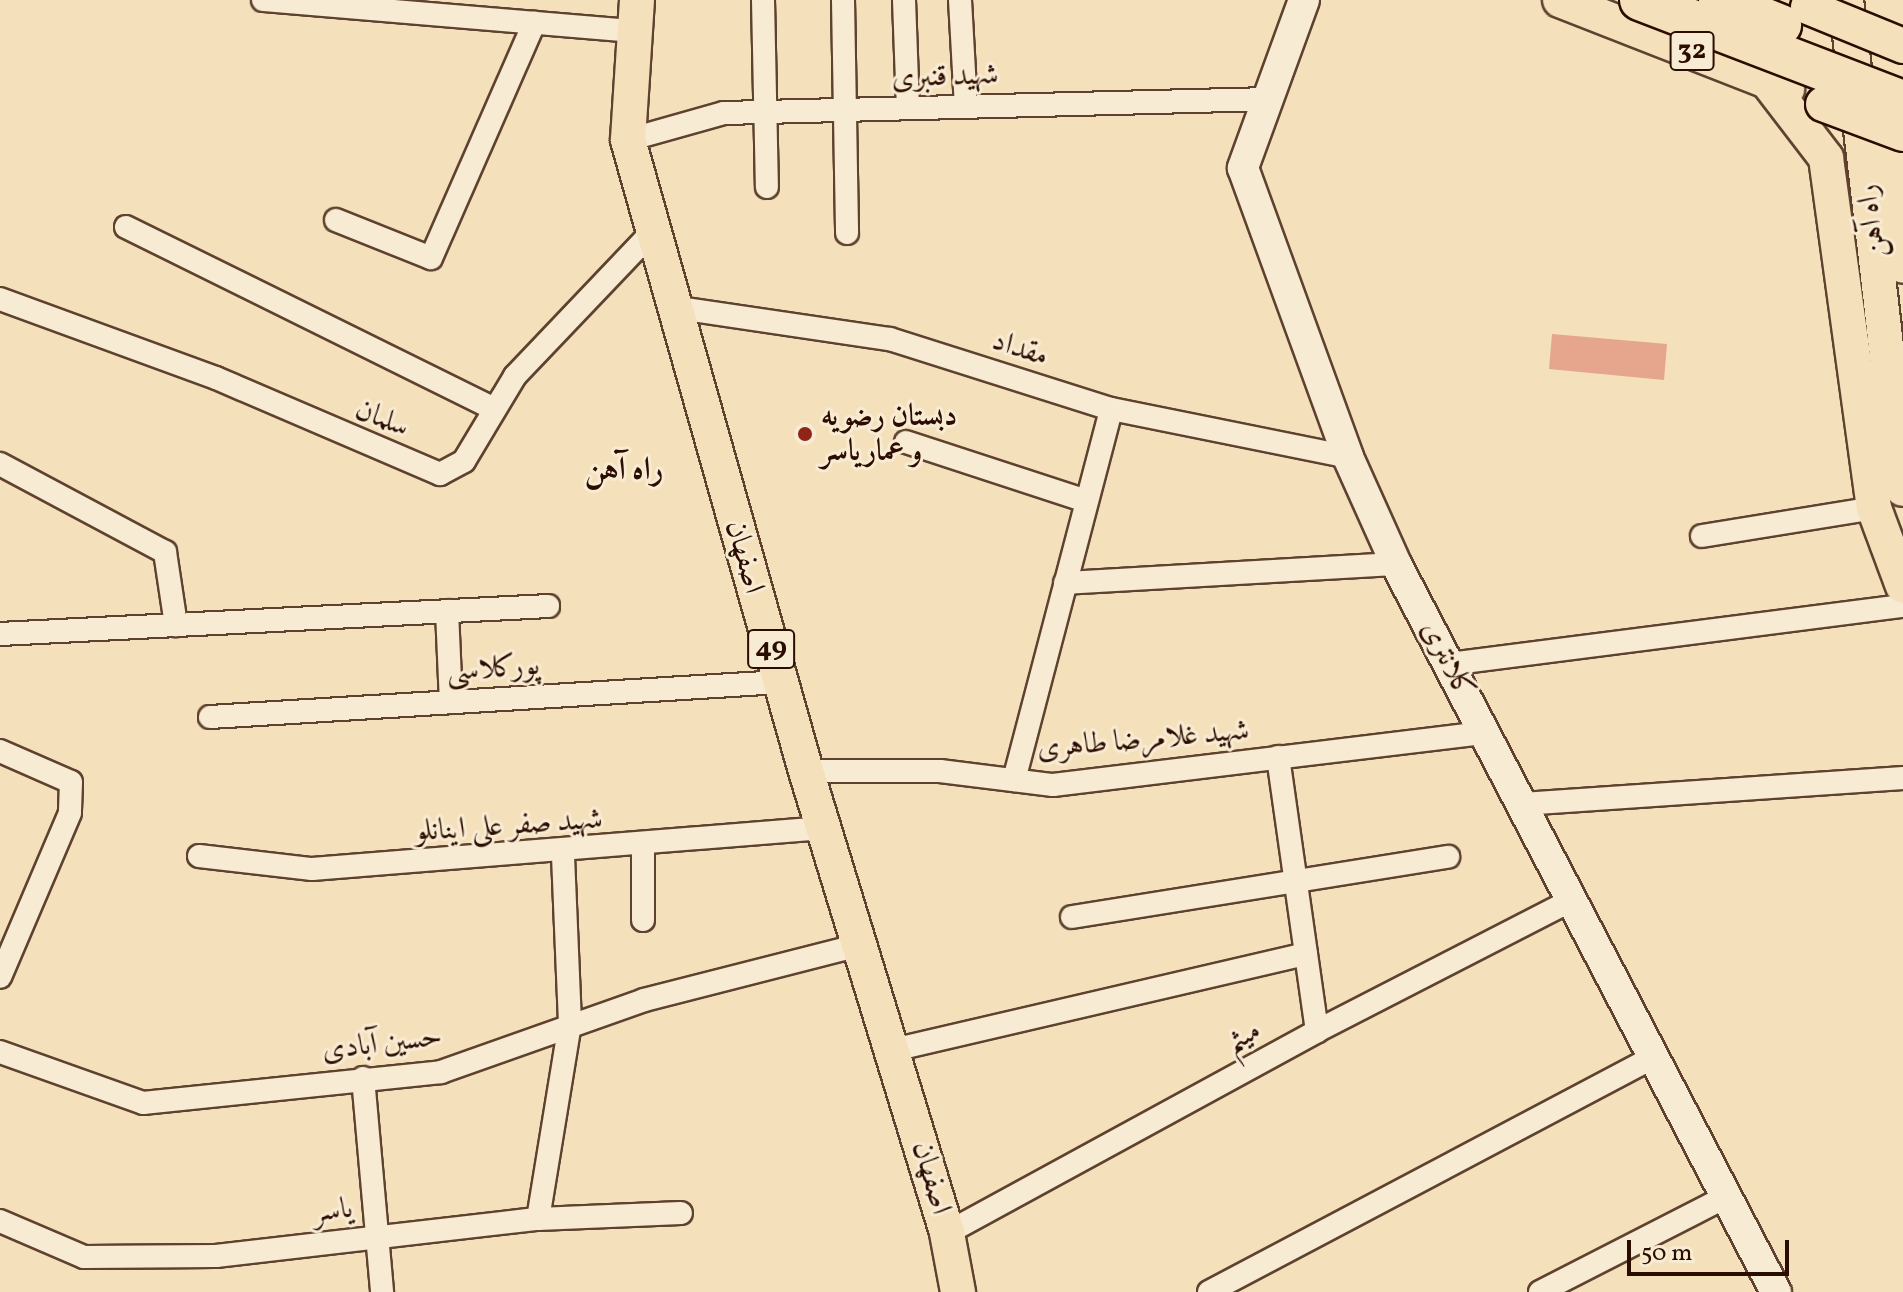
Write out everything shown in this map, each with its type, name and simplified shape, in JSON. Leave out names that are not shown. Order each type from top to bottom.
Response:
[{"type":"highway","name":"32","points":[[1640,0],[1903,101]]},
{"type":"highway","name":"32","points":[[1719,0],[1903,74]]},
{"type":"main road","name":"32","points":[[1560,0],[1903,134]]},
{"type":"main road","name":"راه آهن","points":[[1846,0],[1903,489]]},
{"type":"main road","name":"راه آهن","points":[[1867,0],[1903,266]]},
{"type":"main road","points":[[1800,3],[1903,46]]},
{"type":"main road","name":"اصفهان","points":[[635,15],[628,140],[672,307],[780,682],[947,1233],[958,1292]]},
{"type":"main road","points":[[1767,81],[1826,158],[1874,508],[1903,586]]},
{"type":"street","points":[[263,0],[534,23],[635,15]]},
{"type":"street","points":[[763,0],[767,187]]},
{"type":"street","points":[[843,0],[847,233]]},
{"type":"street","points":[[904,0],[908,108]]},
{"type":"street","points":[[960,0],[966,107]]},
{"type":"street","name":"کلانتری","points":[[1304,0],[1243,168],[1348,457],[1396,564],[1776,1292]]},
{"type":"street","points":[[336,220],[431,258],[534,23]]},
{"type":"street","name":"شهید قنبری","points":[[628,140],[724,113],[1268,99]]},
{"type":"street","points":[[126,227],[495,409]]},
{"type":"street","name":"سلمان","points":[[0,299],[216,378],[440,474],[464,461],[515,376],[652,232]]},
{"type":"street","name":"مقداد","points":[[672,307],[890,339],[1111,409],[1348,457]]},
{"type":"street","points":[[1014,780],[1111,409]]},
{"type":"street","points":[[906,442],[1087,501]]},
{"type":"street","points":[[0,464],[165,552],[176,625]]},
{"type":"street","points":[[1702,536],[1874,508]]},
{"type":"street","points":[[1065,583],[1396,564]]},
{"type":"street","points":[[0,634],[548,606]]},
{"type":"street","points":[[1449,664],[1903,606]]},
{"type":"street","points":[[447,611],[451,702]]},
{"type":"street","name":"پورکلاسی","points":[[210,717],[780,682]]},
{"type":"street","name":"شهید غلامرضا طاهری","points":[[806,771],[940,771],[1053,785],[1485,733]]},
{"type":"street","points":[[0,751],[71,782],[70,813],[0,977]]},
{"type":"street","points":[[1278,757],[1317,1031]]},
{"type":"street","points":[[1522,804],[1903,778]]},
{"type":"street","name":"شهید صفر علی اینانلو","points":[[199,856],[312,869],[563,853],[823,828]]},
{"type":"street","points":[[643,845],[643,920]]},
{"type":"street","points":[[538,1219],[570,1023],[563,853]]},
{"type":"street","points":[[1072,917],[1448,857]]},
{"type":"street","name":"میثم","points":[[947,1233],[1317,1031],[1572,900]]},
{"type":"street","name":"حسین آبادی","points":[[0,1052],[143,1103],[441,1072],[570,1023],[860,945]]},
{"type":"street","points":[[893,1050],[1306,954]]},
{"type":"street","points":[[1209,1292],[1654,1057]]},
{"type":"street","points":[[363,1078],[382,1292]]},
{"type":"street","points":[[1540,1292],[1726,1197]]},
{"type":"street","name":"یاسر","points":[[0,1221],[84,1257],[216,1256],[377,1235],[538,1219],[681,1213]]},
{"type":"building","points":[[1552,334],[1667,344],[1664,380],[1549,369]]},
{"type":"place","name":"دبستان رضویه و عماریاسر","points":[[805,434]]},
{"type":"district","name":"راه آهن","points":[[624,471]]}]
